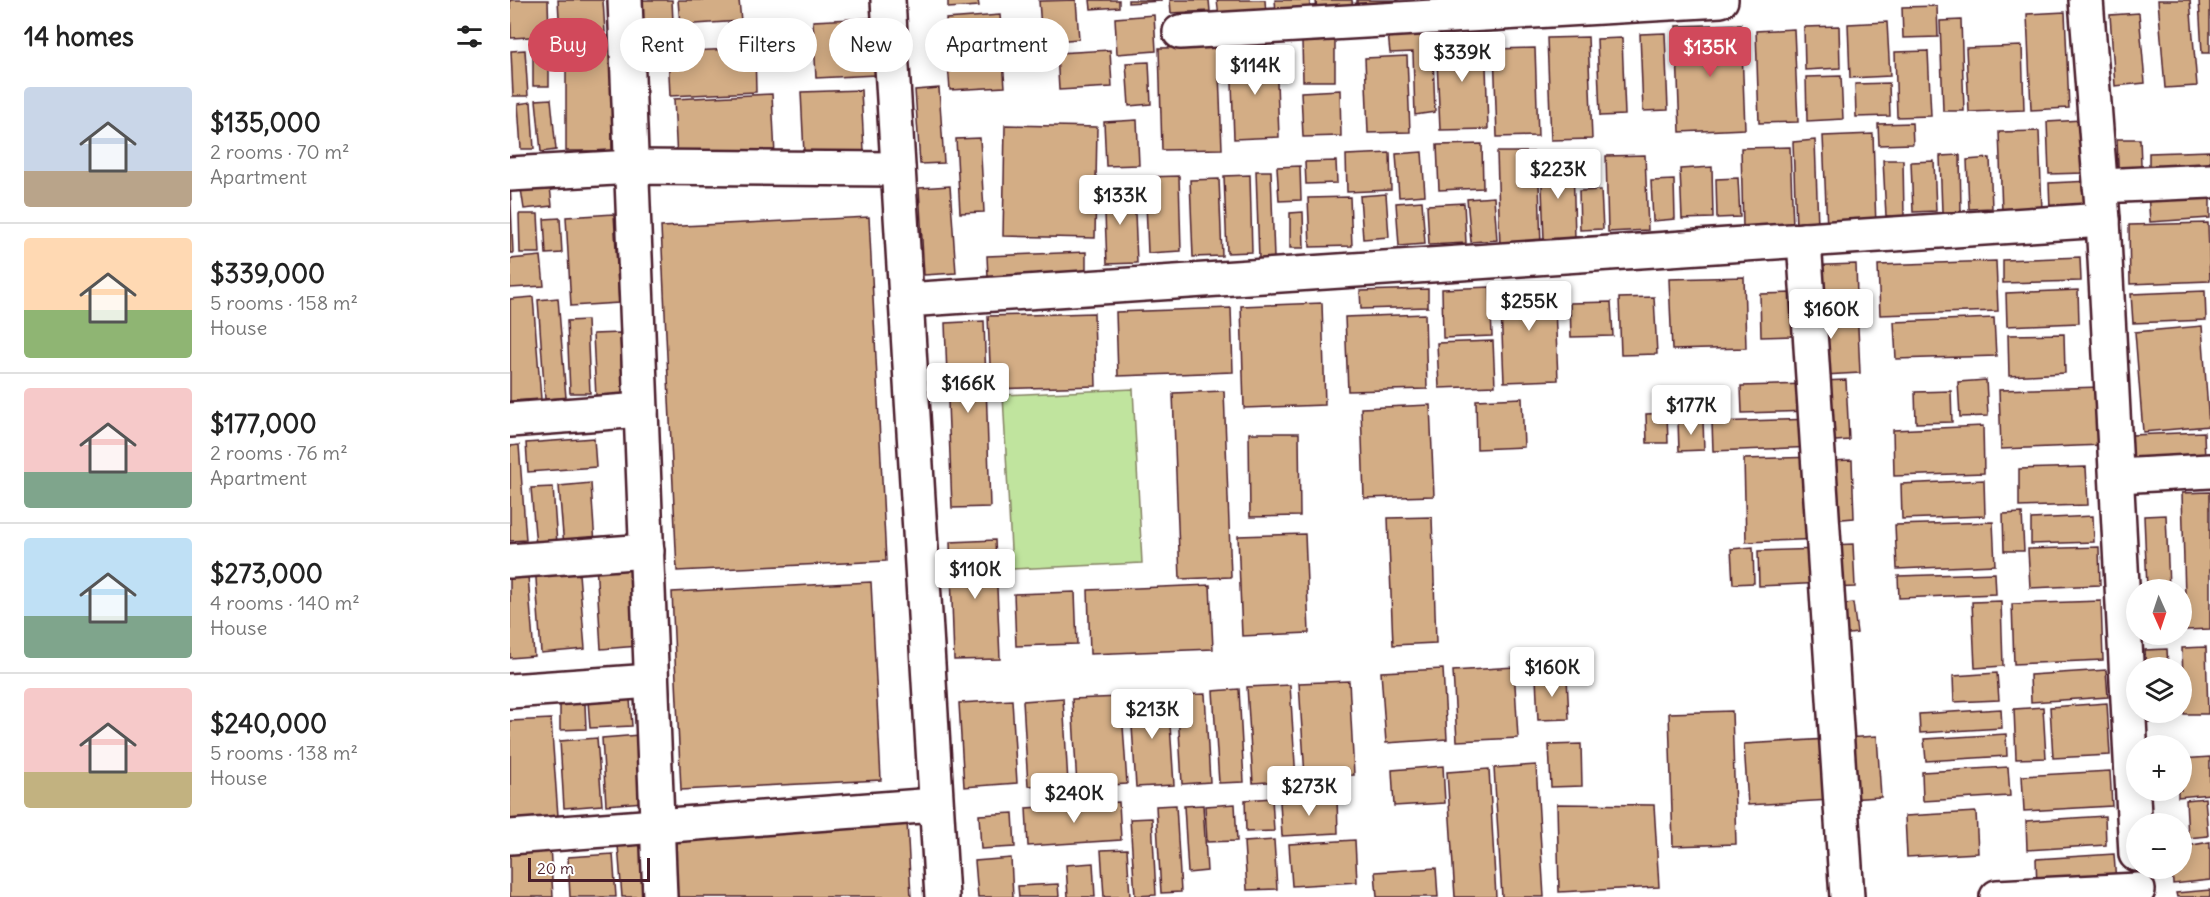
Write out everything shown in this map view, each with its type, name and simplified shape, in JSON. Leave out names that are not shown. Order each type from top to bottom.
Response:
[{"type":"street","points":[[625,0],[660,897]]},
{"type":"street","points":[[888,0],[942,897]]},
{"type":"street","points":[[1180,32],[1721,0]]},
{"type":"street","points":[[2086,0],[2103,220],[2134,813]]},
{"type":"street","points":[[510,174],[632,167],[898,169]]},
{"type":"street","points":[[2100,186],[2210,181]]},
{"type":"street","points":[[906,300],[2103,220]]},
{"type":"street","points":[[1804,240],[1847,897]]},
{"type":"street","points":[[510,420],[641,410]]},
{"type":"street","points":[[2117,476],[2210,471]]},
{"type":"street","points":[[510,561],[647,551]]},
{"type":"street","points":[[510,691],[651,681]]},
{"type":"street","points":[[510,837],[935,805]]},
{"type":"street","points":[[1997,897],[2138,885]]},
{"type":"green space","points":[[1133,389],[1142,563],[1012,569],[1003,395]]},
{"type":"building","points":[[510,0],[548,0],[548,18],[528,18],[528,37],[511,38]]},
{"type":"building","points":[[558,0],[603,0],[604,18],[559,18]]},
{"type":"building","points":[[634,0],[672,0],[673,18],[635,18]]},
{"type":"building","points":[[678,0],[739,0],[741,18],[717,18],[717,23],[705,23],[705,18],[679,18]]},
{"type":"building","points":[[948,0],[978,0],[979,6],[948,8]]},
{"type":"building","points":[[1076,0],[1079,39],[1069,40],[1069,18],[1040,18],[1039,1]]},
{"type":"building","points":[[1090,0],[1119,0],[1119,7],[1091,9]]},
{"type":"building","points":[[1128,0],[1161,0],[1161,1],[1128,3]]},
{"type":"building","points":[[1170,0],[1209,0],[1210,11],[1171,13]]},
{"type":"building","points":[[1217,0],[1265,0],[1266,14],[1219,17]]},
{"type":"building","points":[[1275,0],[1310,0],[1310,10],[1276,12]]},
{"type":"building","points":[[1316,0],[1352,0],[1353,13],[1317,14]]},
{"type":"building","points":[[1357,0],[1398,0],[1398,3],[1357,5]]},
{"type":"building","points":[[2158,0],[2190,0],[2197,86],[2165,88]]},
{"type":"building","points":[[2199,0],[2210,0],[2210,53],[2202,53]]},
{"type":"building","points":[[1937,6],[1938,37],[1903,38],[1902,7]]},
{"type":"building","points":[[2065,12],[2069,108],[2031,110],[2027,14]]},
{"type":"building","points":[[2139,13],[2145,83],[2115,86],[2110,15]]},
{"type":"building","points":[[1000,15],[1000,18],[960,18]]},
{"type":"building","points":[[1154,15],[1156,51],[1117,54],[1115,18]]},
{"type":"building","points":[[829,20],[829,72],[876,72],[876,75],[816,78],[817,21]]},
{"type":"building","points":[[1961,20],[1964,111],[1943,111],[1940,21]]},
{"type":"building","points":[[1887,22],[1890,76],[1850,78],[1848,24]]},
{"type":"building","points":[[1741,24],[1745,129],[1680,132],[1676,26]]},
{"type":"building","points":[[1839,26],[1840,68],[1805,70],[1804,27]]},
{"type":"building","points":[[1432,27],[1435,112],[1415,115],[1413,52],[1390,53],[1388,33]]},
{"type":"building","points":[[1794,29],[1798,122],[1759,123],[1756,31]]},
{"type":"building","points":[[1665,33],[1668,110],[1643,111],[1640,34]]},
{"type":"building","points":[[1485,35],[1488,129],[1440,130],[1436,37]]},
{"type":"building","points":[[608,37],[611,37],[612,151],[566,151],[566,72],[608,72]]},
{"type":"building","points":[[1588,37],[1592,139],[1551,140],[1547,38]]},
{"type":"building","points":[[1622,38],[1625,115],[1600,116],[1597,39]]},
{"type":"building","points":[[1335,41],[1335,81],[1303,81],[1302,42]]},
{"type":"building","points":[[2022,46],[2024,110],[1969,112],[1966,48]]},
{"type":"building","points":[[1218,47],[1222,149],[1162,150],[1159,48]]},
{"type":"building","points":[[1535,48],[1538,136],[1497,137],[1494,49]]},
{"type":"building","points":[[525,50],[528,96],[513,96],[511,51]]},
{"type":"building","points":[[705,50],[717,50],[717,72],[756,72],[756,92],[670,96],[669,72],[705,72]]},
{"type":"building","points":[[1110,50],[1112,87],[1059,90],[1058,72],[1069,72],[1069,52]]},
{"type":"building","points":[[1928,51],[1931,116],[1897,117],[1895,52]]},
{"type":"building","points":[[1276,54],[1279,137],[1234,139],[1231,56]]},
{"type":"building","points":[[1407,56],[1410,132],[1368,133],[1365,58]]},
{"type":"building","points":[[1149,62],[1151,104],[1129,106],[1126,63]]},
{"type":"building","points":[[533,72],[549,72],[549,86],[533,86]]},
{"type":"building","points":[[949,72],[1004,72],[1005,87],[950,90]]},
{"type":"building","points":[[1841,76],[1843,119],[1807,121],[1806,77]]},
{"type":"building","points":[[1889,83],[1890,116],[1856,117],[1855,84]]},
{"type":"building","points":[[939,88],[944,163],[920,164],[915,90]]},
{"type":"building","points":[[861,90],[864,151],[804,154],[801,92]]},
{"type":"building","points":[[1340,90],[1341,136],[1303,137],[1301,92]]},
{"type":"building","points":[[772,94],[775,156],[677,160],[674,99]]},
{"type":"building","points":[[551,99],[556,150],[541,152],[536,100]]},
{"type":"building","points":[[531,102],[534,149],[521,149],[518,104]]},
{"type":"building","points":[[1137,120],[1139,165],[1106,166],[1104,122]]},
{"type":"building","points":[[2082,120],[2084,173],[2049,174],[2047,122]]},
{"type":"building","points":[[1912,123],[1913,144],[1879,145],[1878,124]]},
{"type":"building","points":[[1005,125],[1097,127],[1095,238],[1003,236]]},
{"type":"building","points":[[2039,131],[2042,210],[2002,212],[1999,132]]},
{"type":"building","points":[[1873,134],[1876,227],[1827,229],[1823,136]]},
{"type":"building","points":[[980,138],[984,212],[960,213],[956,139]]},
{"type":"building","points":[[2117,139],[2140,139],[2142,188],[2119,189]]},
{"type":"building","points":[[1815,140],[1818,226],[1796,227],[1793,142]]},
{"type":"building","points":[[1482,144],[1483,188],[1439,190],[1437,145]]},
{"type":"building","points":[[1790,147],[1793,227],[1743,228],[1741,148]]},
{"type":"building","points":[[2210,151],[2210,177],[2149,179],[2149,153]]},
{"type":"building","points":[[1422,152],[1425,195],[1399,197],[1396,154]]},
{"type":"building","points":[[1497,152],[1538,152],[1541,246],[1500,248]]},
{"type":"building","points":[[1390,153],[1391,190],[1347,192],[1346,155]]},
{"type":"building","points":[[1645,155],[1648,230],[1608,232],[1606,156]]},
{"type":"building","points":[[1960,155],[1961,212],[1942,212],[1940,156]]},
{"type":"building","points":[[1990,158],[1992,208],[1969,209],[1967,160]]},
{"type":"building","points":[[1883,160],[1903,160],[1904,216],[1886,216]]},
{"type":"building","points":[[1336,161],[1337,183],[1306,184],[1305,162]]},
{"type":"building","points":[[1573,161],[1575,239],[1544,240],[1541,162]]},
{"type":"building","points":[[1934,161],[1936,211],[1913,212],[1911,162]]},
{"type":"building","points":[[1300,166],[1301,200],[1279,201],[1277,167]]},
{"type":"building","points":[[1712,167],[1713,218],[1682,219],[1680,169]]},
{"type":"building","points":[[1256,171],[1271,171],[1274,258],[1259,259]]},
{"type":"building","points":[[1250,175],[1252,252],[1227,253],[1224,176]]},
{"type":"building","points":[[1179,176],[1181,251],[1148,253],[1145,177]]},
{"type":"building","points":[[1738,178],[1740,217],[1717,218],[1716,179]]},
{"type":"building","points":[[1219,179],[1222,256],[1193,257],[1190,180]]},
{"type":"building","points":[[510,180],[513,253],[510,253]]},
{"type":"building","points":[[1674,180],[1675,219],[1653,221],[1651,181]]},
{"type":"building","points":[[2091,181],[2091,208],[2050,209],[2049,183]]},
{"type":"building","points":[[550,186],[552,206],[524,209],[521,189]]},
{"type":"building","points":[[950,186],[956,273],[924,275],[919,188]]},
{"type":"building","points":[[1134,188],[1137,263],[1107,264],[1104,189]]},
{"type":"building","points":[[2210,189],[2210,218],[2150,222],[2148,193]]},
{"type":"building","points":[[1601,190],[1603,229],[1580,230],[1579,191]]},
{"type":"building","points":[[1386,194],[1389,237],[1363,239],[1360,196]]},
{"type":"building","points":[[1350,197],[1352,246],[1310,247],[1308,198]]},
{"type":"building","points":[[1494,197],[1497,240],[1471,242],[1467,199]]},
{"type":"building","points":[[1422,201],[1425,244],[1399,246],[1396,203]]},
{"type":"building","points":[[1464,203],[1466,243],[1429,245],[1427,205]]},
{"type":"building","points":[[1303,212],[1304,248],[1290,248],[1290,213]]},
{"type":"building","points":[[519,214],[538,214],[540,253],[520,253]]},
{"type":"building","points":[[614,214],[619,303],[571,306],[566,217]]},
{"type":"building","points":[[869,217],[886,561],[677,571],[661,227]]},
{"type":"building","points":[[560,218],[562,253],[546,254],[544,219]]},
{"type":"building","points":[[2208,223],[2210,281],[2130,284],[2129,225]]},
{"type":"building","points":[[1086,252],[1086,273],[988,277],[987,256]]},
{"type":"building","points":[[541,256],[544,286],[510,288],[510,259]]},
{"type":"building","points":[[2080,257],[2081,281],[2003,283],[2003,260]]},
{"type":"building","points":[[1996,261],[1998,311],[1880,315],[1878,265]]},
{"type":"building","points":[[1856,264],[1857,297],[1802,299],[1801,266]]},
{"type":"building","points":[[1744,277],[1746,348],[1672,350],[1669,279]]},
{"type":"building","points":[[1554,283],[1558,380],[1504,382],[1500,285]]},
{"type":"building","points":[[1490,287],[1492,336],[1443,338],[1442,289]]},
{"type":"building","points":[[1428,289],[1428,307],[1361,309],[1360,291]]},
{"type":"building","points":[[2078,290],[2079,323],[2007,326],[2006,293]]},
{"type":"building","points":[[2205,291],[2206,320],[2133,323],[2131,294]]},
{"type":"building","points":[[1791,293],[1792,336],[1761,337],[1760,294]]},
{"type":"building","points":[[533,297],[541,399],[510,401],[510,299]]},
{"type":"building","points":[[1654,297],[1657,354],[1621,355],[1619,298]]},
{"type":"building","points":[[558,298],[566,398],[545,399],[538,300]]},
{"type":"building","points":[[1611,302],[1613,336],[1571,337],[1570,303]]},
{"type":"building","points":[[1322,303],[1325,405],[1244,408],[1241,306]]},
{"type":"building","points":[[1857,305],[1860,373],[1806,376],[1803,307]]},
{"type":"building","points":[[1231,308],[1233,372],[1118,376],[1116,312]]},
{"type":"building","points":[[1094,313],[1096,386],[991,389],[988,316]]},
{"type":"building","points":[[1425,314],[1427,389],[1348,391],[1345,317]]},
{"type":"building","points":[[1994,318],[1996,356],[1896,359],[1894,322]]},
{"type":"building","points":[[587,320],[590,393],[570,393],[567,321]]},
{"type":"building","points":[[984,321],[990,507],[952,508],[945,323]]},
{"type":"building","points":[[2202,326],[2209,426],[2143,432],[2135,332]]},
{"type":"building","points":[[620,333],[623,397],[596,398],[593,334]]},
{"type":"building","points":[[2064,334],[2065,373],[2009,376],[2008,335]]},
{"type":"building","points":[[1493,341],[1495,386],[1439,388],[1437,343]]},
{"type":"building","points":[[1846,380],[1849,440],[1822,442],[1820,381]]},
{"type":"building","points":[[1986,380],[1988,416],[1960,417],[1958,382]]},
{"type":"building","points":[[1809,384],[1810,411],[1742,413],[1741,386]]},
{"type":"building","points":[[2100,387],[2103,445],[2001,449],[1999,390]]},
{"type":"building","points":[[1224,391],[1231,577],[1180,579],[1173,393]]},
{"type":"building","points":[[1951,391],[1952,422],[1916,423],[1915,392]]},
{"type":"building","points":[[1522,398],[1524,447],[1477,449],[1476,400]]},
{"type":"building","points":[[1430,405],[1434,496],[1364,498],[1361,408]]},
{"type":"building","points":[[1667,413],[1668,443],[1647,443],[1646,414]]},
{"type":"building","points":[[1816,419],[1817,447],[1713,451],[1712,422]]},
{"type":"building","points":[[1703,420],[1704,450],[1679,451],[1678,421]]},
{"type":"building","points":[[1983,426],[1984,473],[1894,476],[1893,430]]},
{"type":"building","points":[[2204,432],[2205,461],[2132,464],[2131,435]]},
{"type":"building","points":[[1249,433],[1299,433],[1300,516],[1250,517]]},
{"type":"building","points":[[594,438],[596,467],[528,472],[526,443]]},
{"type":"building","points":[[519,445],[526,540],[510,541],[510,446]]},
{"type":"building","points":[[1819,457],[1822,539],[1746,542],[1744,459]]},
{"type":"building","points":[[1852,460],[1854,518],[1831,520],[1829,461]]},
{"type":"building","points":[[2086,467],[2088,505],[2019,507],[2019,469]]},
{"type":"building","points":[[1984,480],[1985,516],[1902,519],[1901,484]]},
{"type":"building","points":[[591,483],[595,545],[564,547],[559,486]]},
{"type":"building","points":[[553,487],[557,544],[536,546],[531,488]]},
{"type":"building","points":[[2210,492],[2210,629],[2192,630],[2192,579],[2185,579],[2182,493]]},
{"type":"building","points":[[2022,513],[2024,551],[2004,551],[2003,514]]},
{"type":"building","points":[[2166,515],[2169,579],[2147,579],[2144,516]]},
{"type":"building","points":[[2093,516],[2094,542],[2031,544],[2031,519]]},
{"type":"building","points":[[1432,517],[1436,643],[1393,645],[1388,518]]},
{"type":"building","points":[[1993,522],[1995,565],[1897,569],[1895,525]]},
{"type":"building","points":[[1305,534],[1309,633],[1242,636],[1238,536]]},
{"type":"building","points":[[995,540],[1000,659],[954,660],[950,542]]},
{"type":"building","points":[[1853,544],[1855,587],[1831,588],[1830,545]]},
{"type":"building","points":[[1753,547],[1754,583],[1733,584],[1731,549]]},
{"type":"building","points":[[2099,547],[2100,585],[2030,588],[2028,549]]},
{"type":"building","points":[[1823,549],[1824,583],[1759,586],[1758,551]]},
{"type":"building","points":[[578,561],[585,649],[541,653],[535,564]]},
{"type":"building","points":[[633,561],[639,646],[601,649],[596,563]]},
{"type":"building","points":[[1995,573],[1996,594],[1899,598],[1898,576]]},
{"type":"building","points":[[528,575],[534,656],[510,658],[510,576]]},
{"type":"building","points":[[871,582],[881,780],[681,790],[672,592]]},
{"type":"building","points":[[1210,585],[1213,649],[1090,654],[1088,590]]},
{"type":"building","points":[[1075,592],[1077,644],[1016,646],[1014,594]]},
{"type":"building","points":[[2001,601],[2003,666],[1975,668],[1972,602]]},
{"type":"building","points":[[2101,601],[2103,660],[2014,664],[2012,604]]},
{"type":"building","points":[[1853,603],[1857,633],[1833,636],[1830,606]]},
{"type":"building","points":[[2206,647],[2208,714],[2192,714],[2192,657],[2182,657],[2182,648]]},
{"type":"building","points":[[2167,649],[2167,657],[2145,657],[2145,650]]},
{"type":"building","points":[[1514,667],[1518,738],[1457,741],[1453,671]]},
{"type":"building","points":[[1443,669],[1447,739],[1386,743],[1381,672]]},
{"type":"building","points":[[2106,670],[2108,697],[2031,702],[2030,675]]},
{"type":"building","points":[[1997,673],[1999,700],[1954,702],[1953,676]]},
{"type":"building","points":[[1567,677],[1569,719],[1538,720],[1536,678]]},
{"type":"building","points":[[1349,681],[1354,775],[1305,777],[1299,683]]},
{"type":"building","points":[[1290,685],[1296,780],[1253,783],[1247,687]]},
{"type":"building","points":[[1239,689],[1244,782],[1219,783],[1213,691]]},
{"type":"building","points":[[1168,694],[1174,785],[1136,787],[1130,696]]},
{"type":"building","points":[[1205,694],[1210,782],[1182,784],[1177,695]]},
{"type":"building","points":[[1121,697],[1127,784],[1077,787],[1072,699]]},
{"type":"building","points":[[1063,698],[1068,783],[1028,786],[1023,701]]},
{"type":"building","points":[[630,699],[632,726],[590,728],[588,701]]},
{"type":"building","points":[[1012,700],[1017,783],[964,787],[959,703]]},
{"type":"building","points":[[2107,703],[2110,755],[2053,758],[2050,707]]},
{"type":"building","points":[[560,704],[585,704],[586,729],[560,730]]},
{"type":"building","points":[[2043,707],[2046,758],[2016,759],[2014,709]]},
{"type":"building","points":[[2001,709],[2002,728],[1920,733],[1919,714]]},
{"type":"building","points":[[1732,711],[1736,844],[1673,846],[1669,713]]},
{"type":"building","points":[[551,719],[558,816],[510,819],[510,721]]},
{"type":"building","points":[[2006,734],[2007,756],[1926,761],[1924,739]]},
{"type":"building","points":[[639,735],[644,802],[606,805],[602,738]]},
{"type":"building","points":[[1877,736],[1881,797],[1748,805],[1744,744]]},
{"type":"building","points":[[597,738],[602,805],[564,808],[560,741]]},
{"type":"building","points":[[1581,744],[1582,786],[1551,787],[1549,745]]},
{"type":"building","points":[[2210,757],[2210,794],[2192,796],[2192,758]]},
{"type":"building","points":[[1536,765],[1544,897],[1502,897],[1494,768]]},
{"type":"building","points":[[1443,766],[1445,803],[1394,806],[1392,770]]},
{"type":"building","points":[[2008,767],[2010,796],[1923,801],[1922,772]]},
{"type":"building","points":[[1489,769],[1496,897],[1455,897],[1447,772]]},
{"type":"building","points":[[2110,771],[2112,806],[2024,811],[2022,776]]},
{"type":"building","points":[[1272,798],[1274,831],[1246,832],[1245,800]]},
{"type":"building","points":[[1337,798],[1338,833],[1282,836],[1280,802]]},
{"type":"building","points":[[2205,798],[2208,836],[2192,838],[2192,813],[2187,813],[2186,801]]},
{"type":"building","points":[[1119,802],[1121,840],[1028,846],[1026,808]]},
{"type":"building","points":[[1235,804],[1237,841],[1207,842],[1205,806]]},
{"type":"building","points":[[1557,804],[1654,805],[1659,887],[1559,892]]},
{"type":"building","points":[[1176,805],[1181,892],[1161,893],[1156,806]]},
{"type":"building","points":[[1203,805],[1207,871],[1188,873],[1184,806]]},
{"type":"building","points":[[1976,812],[1978,853],[1907,857],[1905,816]]},
{"type":"building","points":[[1013,813],[1015,847],[981,849],[979,815]]},
{"type":"building","points":[[2105,816],[2106,845],[2027,850],[2026,821]]},
{"type":"building","points":[[1152,818],[1156,895],[1135,896],[1130,819]]},
{"type":"building","points":[[907,821],[911,897],[669,897],[665,834]]},
{"type":"building","points":[[1274,840],[1277,889],[1247,890],[1244,842]]},
{"type":"building","points":[[1355,840],[1357,882],[1292,886],[1289,844]]},
{"type":"building","points":[[2210,842],[2210,880],[2173,884],[2173,879],[2192,879],[2192,845]]},
{"type":"building","points":[[648,843],[652,897],[622,897],[618,845]]},
{"type":"building","points":[[550,845],[553,897],[510,897],[510,848]]},
{"type":"building","points":[[1127,849],[1130,897],[1104,897],[1101,850]]},
{"type":"building","points":[[613,854],[616,897],[570,897],[568,857]]},
{"type":"building","points":[[2114,854],[2116,883],[2037,888],[2036,859]]},
{"type":"building","points":[[1011,858],[1013,897],[978,897],[975,861]]},
{"type":"building","points":[[1093,863],[1095,897],[1068,897],[1066,865]]},
{"type":"building","points":[[1436,868],[1438,897],[1377,897],[1375,872]]},
{"type":"building","points":[[1058,884],[1059,897],[1019,897],[1018,886]]},
{"type":"building","points":[[2210,890],[2210,897],[2177,897],[2176,893]]}]
